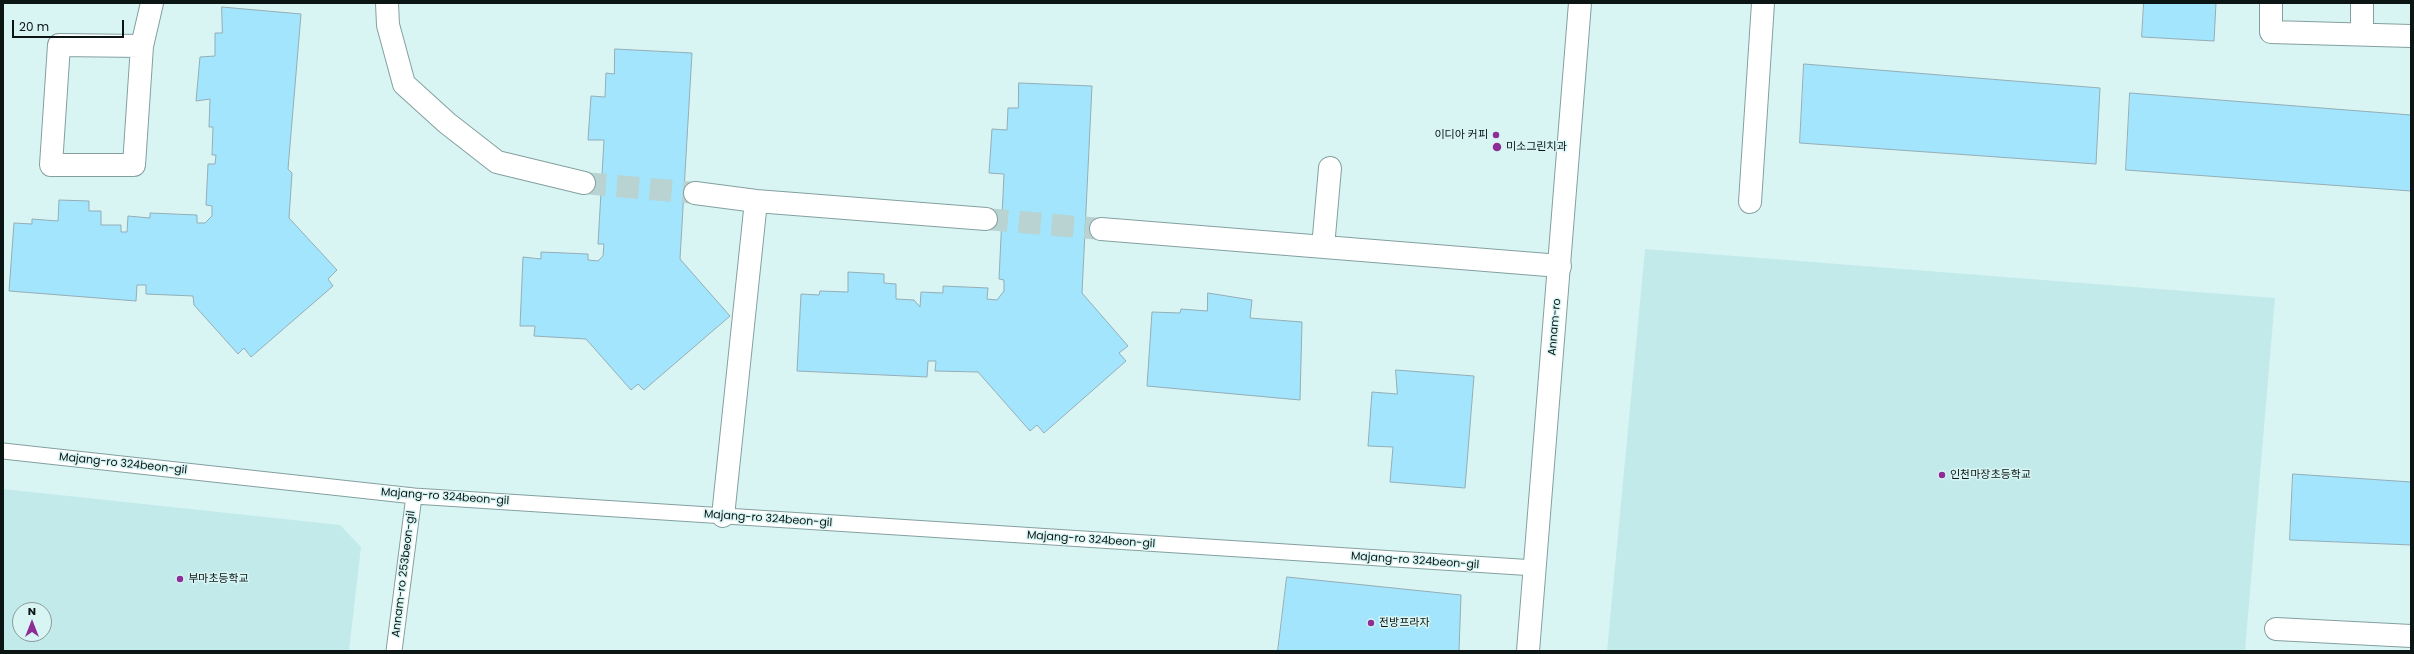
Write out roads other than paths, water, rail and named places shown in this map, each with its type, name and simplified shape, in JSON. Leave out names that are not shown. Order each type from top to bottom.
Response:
[{"type":"street","points":[[142,46],[59,45],[51,165],[134,165],[142,46],[152,3]]},
{"type":"street","points":[[387,3],[388,25],[404,84],[447,123],[497,162],[584,183]]},
{"type":"street","name":"Annam-ro","points":[[1528,651],[1580,3]]},
{"type":"street","points":[[1750,202],[1763,3]]},
{"type":"street","points":[[2271,3],[2271,32],[2411,36]]},
{"type":"street","points":[[2362,3],[2362,34]]},
{"type":"street","points":[[1323,247],[1330,168]]},
{"type":"street","points":[[695,193],[756,201],[986,220]]},
{"type":"street","points":[[723,516],[756,201]]},
{"type":"street","points":[[1101,229],[1560,266]]},
{"type":"street","points":[[2276,629],[2411,636]]},
{"type":"lane","name":"Majang-ro 324beon-gil","points":[[3,451],[414,496],[1535,568]]},
{"type":"lane","name":"Annam-ro 253beon-gil","points":[[394,651],[414,496]]},
{"type":"tunnel","points":[[584,183],[695,193]]},
{"type":"tunnel","points":[[986,219],[1101,229]]},
{"type":"place","name":"이디아 커피","points":[[1496,135]]},
{"type":"place","name":"미소그린치과","points":[[1497,147]]},
{"type":"place","name":"인천마장초등학교","points":[[1942,475]]},
{"type":"place","name":"부마초등학교","points":[[180,579]]},
{"type":"place","name":"전방프라자","points":[[1371,623]]}]
